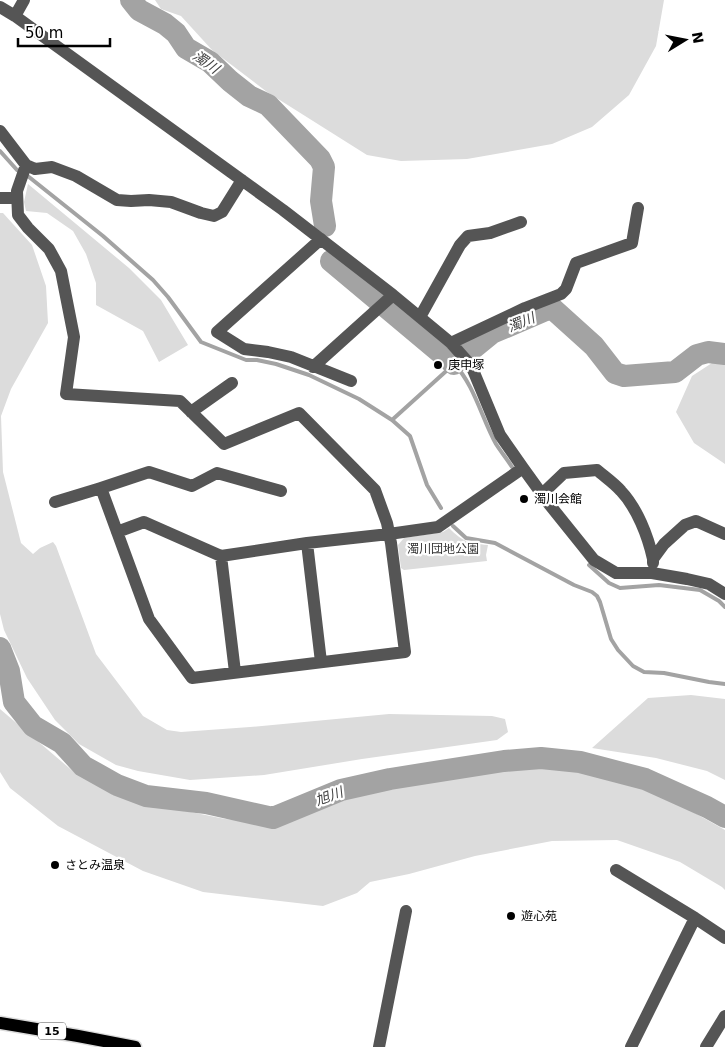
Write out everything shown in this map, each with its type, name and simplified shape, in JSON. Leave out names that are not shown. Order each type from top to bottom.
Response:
[{"type":"main road","name":"15","points":[[0,1023],[102,1044],[135,1047]]},
{"type":"street","points":[[15,16],[24,0]]},
{"type":"street","points":[[0,7],[242,180],[321,239],[386,301],[420,317],[455,346],[473,370],[500,434],[542,494],[594,560],[616,573],[652,573],[709,584],[725,594]]},
{"type":"street","points":[[0,131],[24,171]]},
{"type":"street","points":[[24,171],[52,166],[76,176],[118,200],[170,202],[214,216],[222,212],[242,180]]},
{"type":"street","points":[[24,171],[17,191],[18,215],[49,249],[62,271],[74,337],[66,394],[180,401],[224,444],[299,413],[374,490],[390,534],[405,652],[192,678],[149,619],[101,488]]},
{"type":"street","points":[[0,198],[17,198]]},
{"type":"street","points":[[455,346],[525,308],[560,294],[566,289],[576,263],[632,243],[638,208]]},
{"type":"street","points":[[420,317],[460,245],[468,236],[490,233],[521,222]]},
{"type":"street","points":[[321,239],[217,332],[244,349],[268,352],[291,358],[351,382]]},
{"type":"street","points":[[312,367],[386,301]]},
{"type":"street","points":[[191,412],[232,383]]},
{"type":"street","points":[[118,532],[144,522],[221,556],[438,527],[523,468]]},
{"type":"street","points":[[542,494],[564,473],[597,470],[622,491],[636,513],[649,541],[653,559],[652,573]]},
{"type":"street","points":[[54,502],[149,472],[192,486],[217,473],[281,490]]},
{"type":"street","points":[[653,559],[664,544],[685,525],[696,522],[725,534]]},
{"type":"street","points":[[307,543],[321,662]]},
{"type":"street","points":[[221,556],[235,672]]},
{"type":"street","points":[[616,870],[725,938]]},
{"type":"street","points":[[379,1047],[406,911]]},
{"type":"street","points":[[631,1047],[695,918]]},
{"type":"street","points":[[706,1047],[725,1016]]},
{"type":"green space","points":[[155,0],[664,0],[656,46],[629,95],[592,127],[552,144],[467,159],[401,161],[367,155],[267,92],[212,50],[181,16],[161,9]]},
{"type":"green space","points":[[28,184],[129,268],[161,300],[188,345],[159,362],[143,331],[96,305],[96,283],[86,254],[73,231],[47,213],[26,211],[24,202]]},
{"type":"green space","points":[[0,213],[3,213],[32,245],[46,286],[48,323],[11,389],[1,416],[3,472],[21,543],[33,554],[40,548],[53,542],[56,546],[96,654],[143,716],[167,730],[181,732],[389,714],[492,716],[505,719],[508,732],[497,740],[264,775],[190,780],[138,771],[116,765],[79,744],[55,720],[27,678],[4,630],[0,614]]},
{"type":"green space","points":[[712,363],[725,363],[725,464],[694,443],[676,412],[692,376]]},
{"type":"green space","name":"濁川団地公園","points":[[449,528],[466,541],[488,545],[487,561],[404,570],[401,568],[398,545],[404,538],[443,532]]},
{"type":"green space","points":[[691,695],[725,699],[725,780],[707,771],[656,758],[592,748],[648,698]]},
{"type":"green space","points":[[0,709],[75,773],[96,785],[147,803],[225,819],[269,823],[368,793],[514,766],[548,764],[638,784],[725,830],[725,890],[680,862],[617,840],[552,841],[475,856],[409,874],[370,882],[357,893],[323,906],[203,892],[143,871],[58,826],[10,788],[0,772]]},
{"type":"waterway","name":"濁川","points":[[131,0],[139,10],[165,24],[176,33],[186,48],[210,62],[249,96],[268,105],[320,159],[324,167],[321,201],[325,226]]},
{"type":"waterway","points":[[0,151],[17,170],[29,177],[103,236],[153,280],[201,342],[246,360],[276,364],[309,375],[359,399],[392,420],[410,436],[427,485],[441,508]]},
{"type":"waterway","name":"濁川","points":[[331,261],[454,364],[492,333],[546,310],[553,309],[594,346],[615,373],[624,376],[675,372],[697,355],[708,352],[725,354]]},
{"type":"waterway","points":[[392,420],[454,364],[467,381],[496,444],[512,467]]},
{"type":"waterway","points":[[453,526],[466,538],[495,543],[574,585],[592,592],[600,602],[611,639],[618,650],[633,666],[644,672],[664,673],[725,684]]},
{"type":"waterway","points":[[589,565],[609,583],[620,588],[659,585],[700,590],[719,601],[725,607]]},
{"type":"waterway","name":"旭川","points":[[0,648],[9,671],[14,702],[33,726],[62,743],[83,766],[117,785],[146,796],[206,803],[273,818],[341,790],[390,779],[504,761],[541,758],[580,762],[645,779],[725,817]]},
{"type":"place","name":"庚申塚","points":[[438,365]]},
{"type":"place","name":"濁川会館","points":[[524,499]]},
{"type":"place","name":"さとみ温泉","points":[[55,865]]},
{"type":"place","name":"遊心苑","points":[[511,916]]}]
